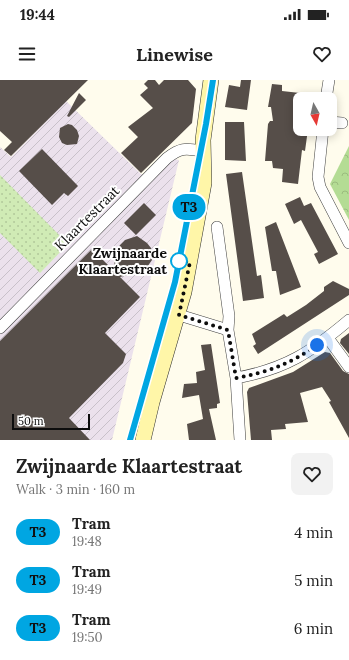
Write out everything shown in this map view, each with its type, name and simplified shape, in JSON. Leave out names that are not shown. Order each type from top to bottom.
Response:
[{"type":"street","points":[[143,440],[152,402],[179,315],[204,184],[204,123],[211,80]]},
{"type":"street","points":[[327,92],[329,80]]},
{"type":"street","points":[[337,123],[342,123]]},
{"type":"street","points":[[322,136],[318,177],[320,187],[349,243]]},
{"type":"street","name":"Klaartestraat","points":[[0,328],[167,158],[178,150],[184,149],[201,151],[203,156]]},
{"type":"street","points":[[217,226],[229,316],[228,330],[236,378],[240,440]]},
{"type":"street","points":[[179,315],[228,330]]},
{"type":"street","points":[[236,378],[260,374],[279,368],[296,360],[328,338],[349,320]]},
{"type":"street","points":[[328,338],[349,367]]},
{"type":"shaded area","points":[[66,101],[141,174],[151,178],[170,158],[179,160],[112,440],[0,440],[0,147],[11,157]]},
{"type":"green space","points":[[349,146],[349,220],[330,184]]},
{"type":"green space","points":[[0,175],[68,244],[40,273],[0,233]]},
{"type":"building","points":[[0,80],[88,80],[11,156],[4,150],[12,142],[0,131]]},
{"type":"building","points":[[148,80],[155,80],[159,85],[164,80],[188,80],[196,89],[192,123],[141,173],[121,153],[138,137],[128,127],[153,108],[140,95],[148,88],[144,84]]},
{"type":"building","points":[[241,80],[251,80],[247,110],[225,107],[229,85],[240,87]]},
{"type":"building","points":[[272,84],[282,85],[282,91],[293,92],[293,136],[307,136],[305,151],[302,150],[298,184],[282,182],[283,169],[273,168],[272,161],[265,161],[268,124],[270,121],[273,121],[271,107],[268,107]]},
{"type":"building","points":[[79,93],[86,100],[69,117],[67,116]]},
{"type":"building","points":[[225,122],[244,122],[246,161],[225,160]]},
{"type":"building","points":[[68,124],[72,125],[77,130],[79,136],[77,144],[67,145],[62,143],[59,137],[60,128]]},
{"type":"building","points":[[42,149],[78,186],[68,196],[64,193],[52,205],[19,171]]},
{"type":"building","points":[[242,172],[257,276],[261,275],[264,298],[243,301],[226,174]]},
{"type":"building","points":[[300,197],[304,206],[311,203],[338,254],[319,264],[314,254],[318,252],[301,220],[294,224],[285,204]]},
{"type":"building","points":[[144,203],[156,215],[136,235],[124,223]]},
{"type":"building","points":[[276,222],[301,287],[280,295],[276,271],[272,271],[265,227]]},
{"type":"building","points":[[137,236],[151,248],[152,260],[145,270],[120,277],[140,297],[105,333],[126,354],[123,363],[69,418],[90,440],[0,440],[0,341],[92,249],[113,270],[117,250],[120,245],[125,240]]},
{"type":"building","points":[[333,281],[349,289],[349,295],[258,354],[253,346],[256,344],[252,334],[284,314],[287,317],[306,305],[324,291],[324,287]]},
{"type":"building","points":[[349,333],[349,354],[340,343],[341,339]]},
{"type":"building","points":[[211,344],[220,403],[217,404],[217,408],[209,409],[216,440],[189,440],[187,424],[203,419],[199,395],[182,398],[184,384],[197,383],[196,372],[205,370],[201,345]]},
{"type":"building","points":[[325,352],[330,353],[343,371],[349,374],[349,438],[329,402],[331,401],[322,387],[300,393],[308,422],[285,424],[286,429],[271,430],[272,440],[251,440],[247,392],[249,388],[293,372]]},
{"type":"tram line","points":[[130,440],[175,282],[206,124],[213,80]]},
{"type":"tram line","name":"T3","points":[[130,440],[175,282],[206,124],[213,80]]},
{"type":"place","name":"Zwijnaarde Klaartestraat","points":[[179,261]]},
{"type":"route","points":[[179,261],[190,262],[179,315],[223,327],[228,330],[236,378],[260,374],[279,368],[296,360],[317,345]]}]
